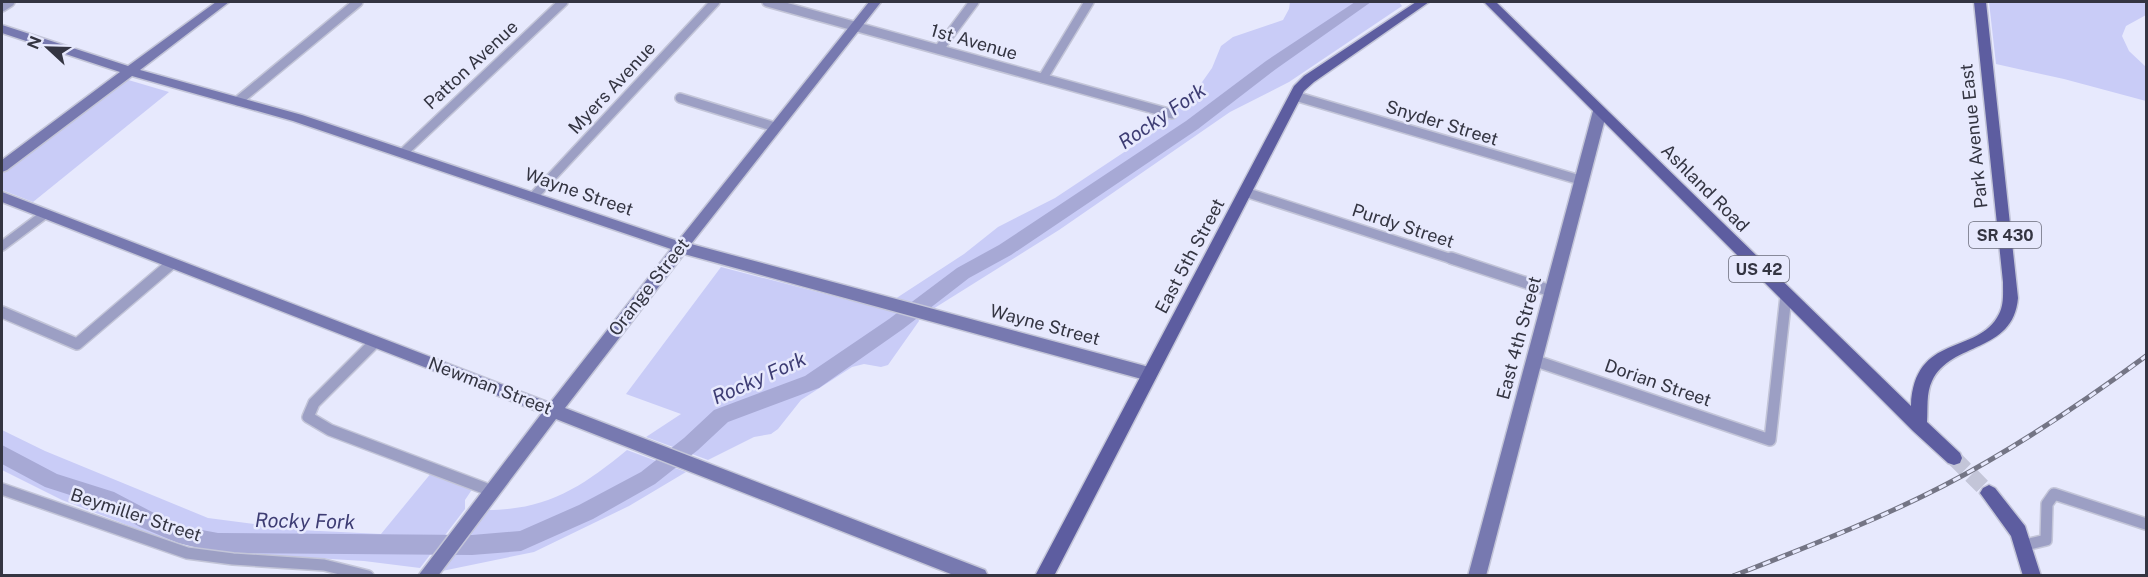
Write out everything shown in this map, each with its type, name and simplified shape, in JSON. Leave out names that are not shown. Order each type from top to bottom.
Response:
[{"type":"main road","name":"East 5th Street","points":[[1044,576],[1295,96],[1309,79],[1423,2]]},
{"type":"main road","name":"Ashland Road","points":[[1490,2],[1919,426]]},
{"type":"main road","name":"Park Avenue East","points":[[1919,426],[1921,390],[1927,372],[1940,360],[1994,332],[2009,312],[2010,282],[1980,2]]},
{"type":"main road","name":"US 42","points":[[1919,426],[1954,458]]},
{"type":"main road","points":[[1989,493],[2012,521],[2025,545],[2032,576]]},
{"type":"street","points":[[2,7],[10,2]]},
{"type":"street","points":[[2,167],[223,2]]},
{"type":"street","points":[[238,101],[358,2]]},
{"type":"street","name":"Patton Avenue","points":[[403,153],[562,2]]},
{"type":"street","name":"Myers Avenue","points":[[533,197],[715,2]]},
{"type":"street","name":"1st Avenue","points":[[767,2],[1172,114]]},
{"type":"street","name":"Orange Street","points":[[427,576],[680,248],[875,2]]},
{"type":"street","points":[[939,49],[974,2]]},
{"type":"street","points":[[1043,78],[1089,2]]},
{"type":"street","name":"Wayne Street","points":[[2,29],[129,71],[238,101],[403,153],[680,248],[1149,374]]},
{"type":"street","name":"Snyder Street","points":[[1295,96],[1581,180]]},
{"type":"street","points":[[680,98],[775,127]]},
{"type":"street","name":"East 4th Street","points":[[1477,576],[1600,111]]},
{"type":"street","name":"Purdy Street","points":[[1245,192],[1551,291]]},
{"type":"street","name":"Newman Street","points":[[2,197],[979,576]]},
{"type":"street","points":[[2,246],[45,214]]},
{"type":"street","points":[[2,312],[77,344],[171,264]]},
{"type":"street","name":"Dorian Street","points":[[1533,360],[1770,440],[1786,296]]},
{"type":"street","points":[[375,342],[314,403],[308,417],[317,425],[488,497]]},
{"type":"street","name":"Beymiller Street","points":[[2,489],[188,553],[222,558],[294,561],[354,570],[368,576]]},
{"type":"street","points":[[2025,545],[2046,540],[2048,535],[2046,505],[2054,494],[2146,524]]},
{"type":"shaded area","points":[[1290,2],[1399,2],[1402,6],[1289,82],[1230,112],[1059,230],[933,309],[895,299],[964,254],[998,227],[1055,198],[1153,133],[1200,85],[1212,68],[1221,46],[1233,37],[1283,20]]},
{"type":"shaded area","points":[[1989,2],[2146,2],[2146,15],[2126,26],[2122,36],[2129,51],[2146,67],[2146,101],[1996,64]]},
{"type":"shaded area","points":[[125,79],[169,92],[33,202],[2,190],[2,173]]},
{"type":"shaded area","points":[[721,267],[918,318],[919,321],[888,365],[881,367],[864,364],[852,367],[801,400],[778,429],[771,434],[754,437],[708,460],[646,437],[681,414],[626,394]]},
{"type":"shaded area","points":[[2,430],[45,451],[208,518],[300,530],[381,534],[432,472],[473,488],[465,500],[465,509],[420,568],[364,561],[220,552],[161,538],[62,500],[2,470]]},
{"type":"shaded area","points":[[627,450],[686,472],[629,506],[534,552],[442,571],[487,510],[528,506],[563,494],[595,475]]},
{"type":"waterway","name":"Rocky Fork","points":[[2,454],[52,481],[107,498],[147,520],[185,536],[218,543],[472,545],[521,541],[586,512],[648,478],[691,444],[721,416],[812,382],[896,324],[963,273],[1005,250],[1192,125],[1271,65],[1364,2]]},
{"type":"tunnel","points":[[1954,458],[1989,493]]},
{"type":"railway","points":[[1733,576],[1865,522],[1943,486],[2047,425],[2146,356]]}]
